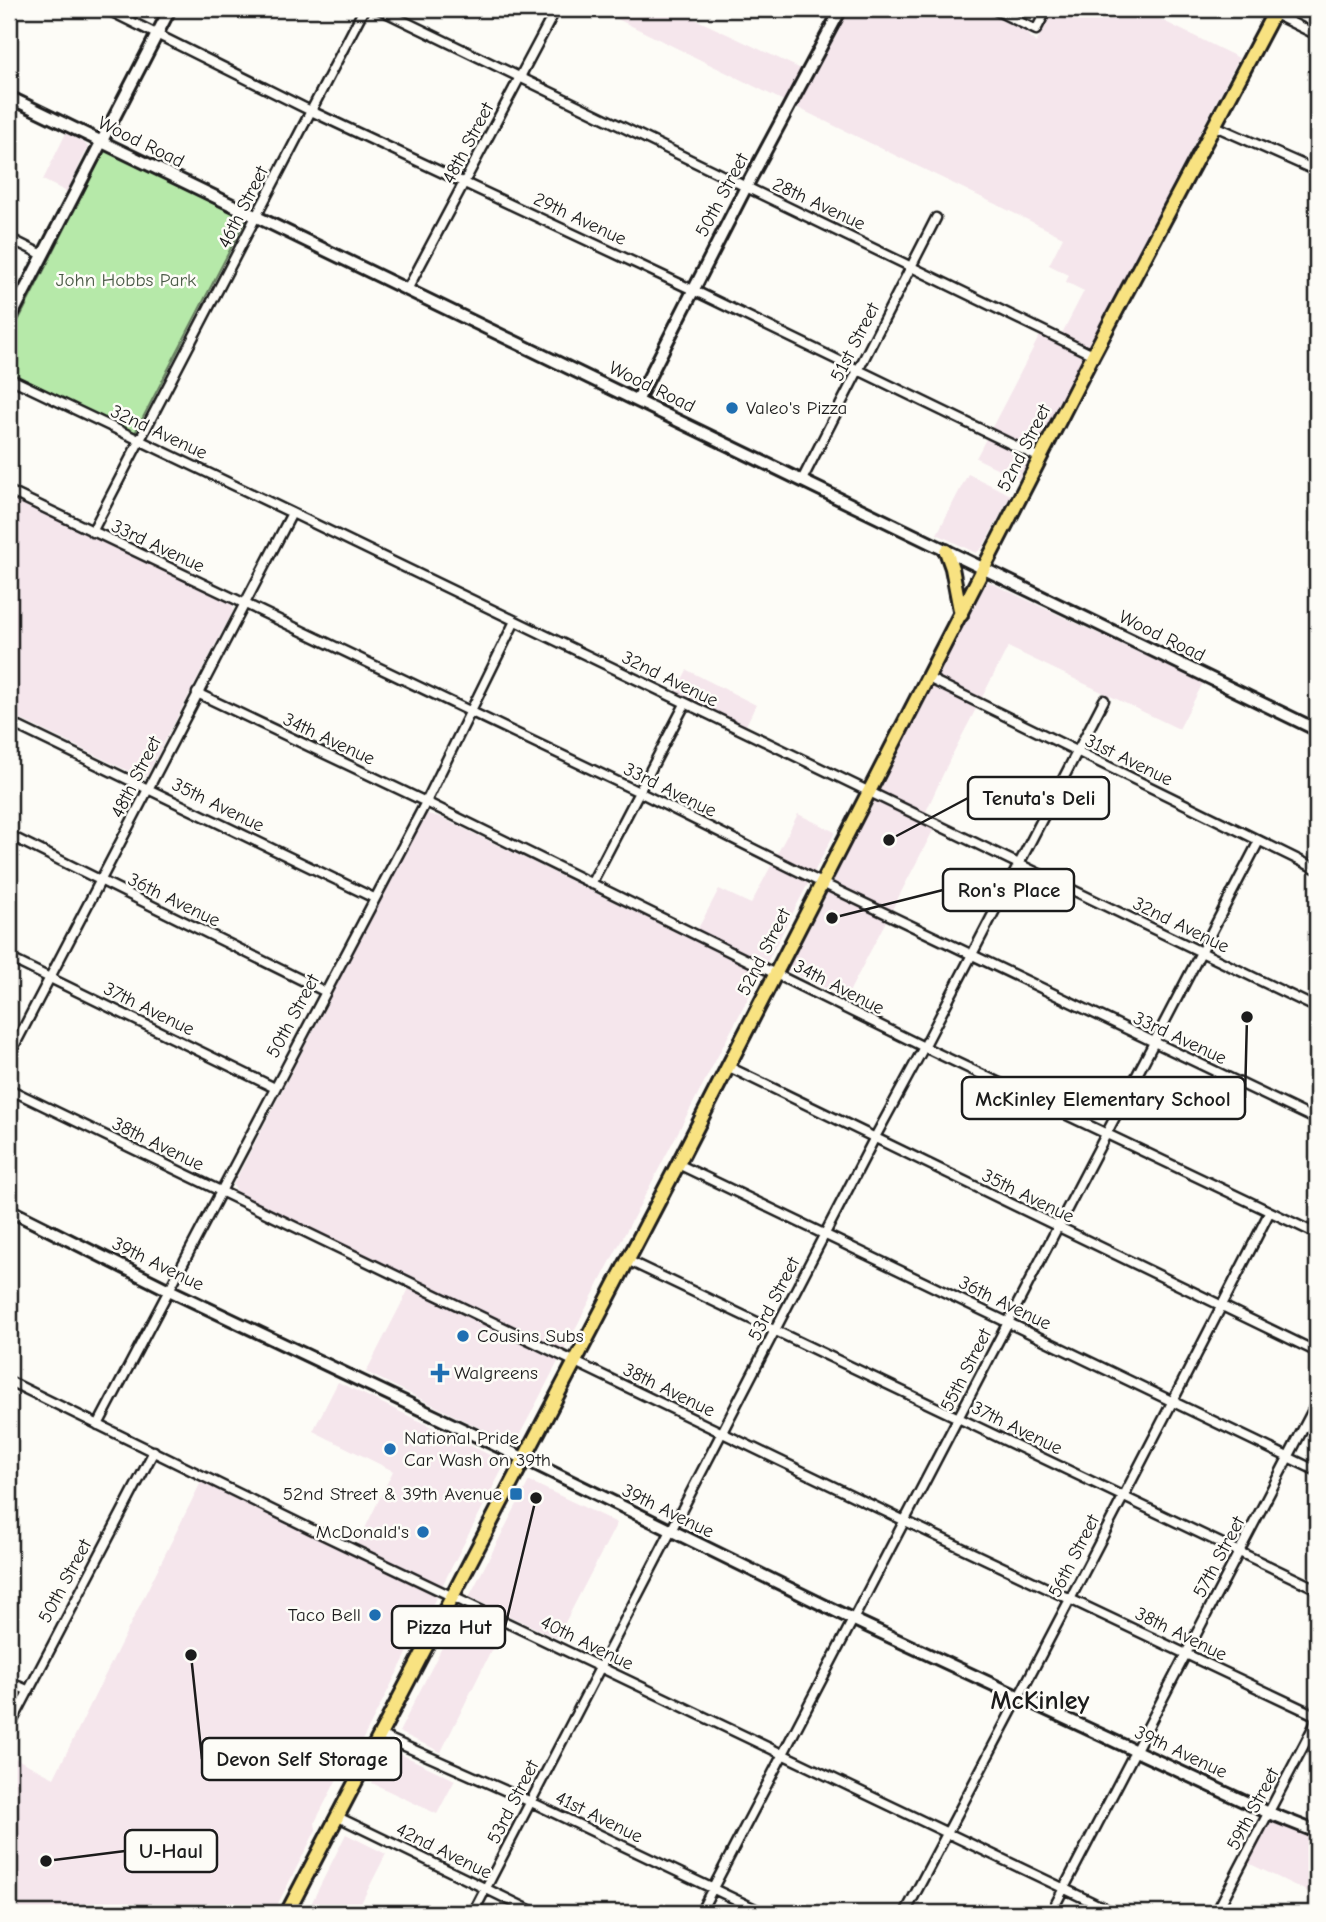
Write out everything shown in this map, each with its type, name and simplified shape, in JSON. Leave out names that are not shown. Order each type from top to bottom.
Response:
[{"type":"main road","name":"52nd Street","points":[[289,1910],[678,1164],[1093,355],[1215,126],[1271,10]]},
{"type":"main road","points":[[946,551],[955,580],[961,615]]},
{"type":"street","name":"29th Avenue","points":[[106,9],[311,111],[693,290],[1040,458]]},
{"type":"street","points":[[9,321],[170,9]]},
{"type":"street","name":"46th Street","points":[[92,532],[364,9]]},
{"type":"street","name":"28th Avenue","points":[[380,9],[1093,355]]},
{"type":"street","name":"48th Street","points":[[407,290],[556,9]]},
{"type":"street","name":"50th Street","points":[[638,399],[841,9]]},
{"type":"street","points":[[993,9],[1036,30],[1047,9]]},
{"type":"street","points":[[1271,10],[1317,34]]},
{"type":"street","name":"Wood Road","points":[[9,97],[638,399],[1317,730]]},
{"type":"street","points":[[1215,126],[1317,171]]},
{"type":"street","name":"51st Street","points":[[802,480],[936,218]]},
{"type":"street","points":[[9,238],[43,254]]},
{"type":"street","name":"32nd Avenue","points":[[9,378],[1317,1008]]},
{"type":"street","name":"33rd Avenue","points":[[9,491],[1317,1120]]},
{"type":"street","name":"48th Street","points":[[9,1056],[292,513]]},
{"type":"street","name":"50th Street","points":[[97,1425],[426,802],[515,621]]},
{"type":"street","name":"31st Avenue","points":[[928,678],[1317,869]]},
{"type":"street","name":"34th Avenue","points":[[197,694],[426,802],[924,1047],[1317,1234]]},
{"type":"street","name":"53rd Street","points":[[473,1913],[1104,700]]},
{"type":"street","points":[[591,884],[685,704]]},
{"type":"street","name":"35th Avenue","points":[[9,722],[374,898]]},
{"type":"street","name":"36th Avenue","points":[[9,835],[326,992]]},
{"type":"street","name":"55th Street","points":[[700,1913],[1259,841]]},
{"type":"street","name":"37th Avenue","points":[[9,958],[275,1088]]},
{"type":"street","name":"35th Avenue","points":[[727,1066],[1056,1228],[1317,1352]]},
{"type":"street","name":"38th Avenue","points":[[9,1089],[1317,1718]]},
{"type":"street","name":"36th Avenue","points":[[678,1164],[1317,1471]]},
{"type":"street","name":"39th Avenue","points":[[9,1210],[169,1290],[523,1458],[852,1619],[1269,1814],[1317,1832]]},
{"type":"street","name":"56th Street","points":[[905,1913],[1122,1496],[1173,1404],[1269,1213]]},
{"type":"street","name":"37th Avenue","points":[[628,1259],[1317,1588]]},
{"type":"street","name":"40th Avenue","points":[[9,1381],[452,1597],[552,1642],[1115,1913]]},
{"type":"street","name":"57th Street","points":[[1051,1913],[1317,1402]]},
{"type":"street","name":"50th Street","points":[[9,1728],[153,1451]]},
{"type":"street","points":[[9,1682],[27,1690]]},
{"type":"street","name":"59th Street","points":[[1216,1913],[1317,1718]]},
{"type":"street","name":"41st Avenue","points":[[380,1735],[531,1802],[765,1913]]},
{"type":"street","name":"42nd Avenue","points":[[338,1816],[536,1913]]},
{"type":"street","points":[[289,1910],[306,1913]]},
{"type":"shaded area","points":[[597,9],[674,9],[801,69],[784,101]]},
{"type":"shaded area","points":[[847,9],[978,9],[1026,32],[1036,43],[1053,9],[1139,9],[1239,58],[1019,479],[976,458],[1040,335],[1057,343],[1084,291],[1066,282],[1069,275],[1049,265],[1063,237],[796,107]]},
{"type":"shaded area","points":[[66,133],[88,147],[67,192],[43,180]]},
{"type":"shaded area","points":[[968,474],[1011,495],[983,547],[976,553],[937,534]]},
{"type":"shaded area","points":[[9,495],[233,604],[233,611],[146,777],[143,778],[9,714]]},
{"type":"shaded area","points":[[987,581],[1203,683],[1179,729],[1008,647],[924,816],[937,823],[846,998],[785,969]]},
{"type":"shaded area","points":[[687,670],[756,705],[745,727],[675,693]]},
{"type":"shaded area","points":[[427,814],[440,817],[692,940],[719,889],[751,904],[798,814],[835,832],[516,1442],[506,1441],[366,1372],[414,1279],[237,1192],[233,1185]]},
{"type":"shaded area","points":[[338,1382],[496,1458],[504,1466],[351,1762],[340,1773],[315,1822],[316,1830],[273,1913],[9,1913],[9,1755],[54,1778],[201,1482],[352,1555],[393,1471],[313,1431]]},
{"type":"shaded area","points":[[529,1481],[617,1523],[557,1638],[469,1597]]},
{"type":"shaded area","points":[[459,1614],[500,1633],[441,1752],[399,1732]]},
{"type":"shaded area","points":[[390,1749],[455,1780],[437,1814],[372,1783]]},
{"type":"shaded area","points":[[1269,1813],[1317,1832],[1317,1896],[1244,1861]]},
{"type":"shaded area","points":[[346,1834],[386,1854],[356,1913],[330,1913],[311,1904]]},
{"type":"green space","name":"John Hobbs Park","points":[[105,150],[246,219],[134,435],[9,373],[9,339]]},
{"type":"place","name":"Valeo's Pizza","points":[[732,408]]},
{"type":"place","name":"Tenuta's Deli","points":[[889,840]]},
{"type":"place","name":"Ron's Place","points":[[832,918]]},
{"type":"place","name":"McKinley Elementary School","points":[[1247,1017]]},
{"type":"place","name":"Cousins Subs","points":[[463,1336]]},
{"type":"place","name":"Walgreens","points":[[440,1373]]},
{"type":"place","name":"National Pride Car Wash on 39th","points":[[390,1449]]},
{"type":"place","name":"52nd Street & 39th Avenue","points":[[516,1494]]},
{"type":"place","name":"Pizza Hut","points":[[536,1498]]},
{"type":"place","name":"McDonald's","points":[[423,1532]]},
{"type":"place","name":"Taco Bell","points":[[375,1615]]},
{"type":"place","name":"Devon Self Storage","points":[[191,1655]]},
{"type":"place","name":"U-Haul","points":[[46,1861]]},
{"type":"district","name":"McKinley","points":[[1040,1701]]}]
